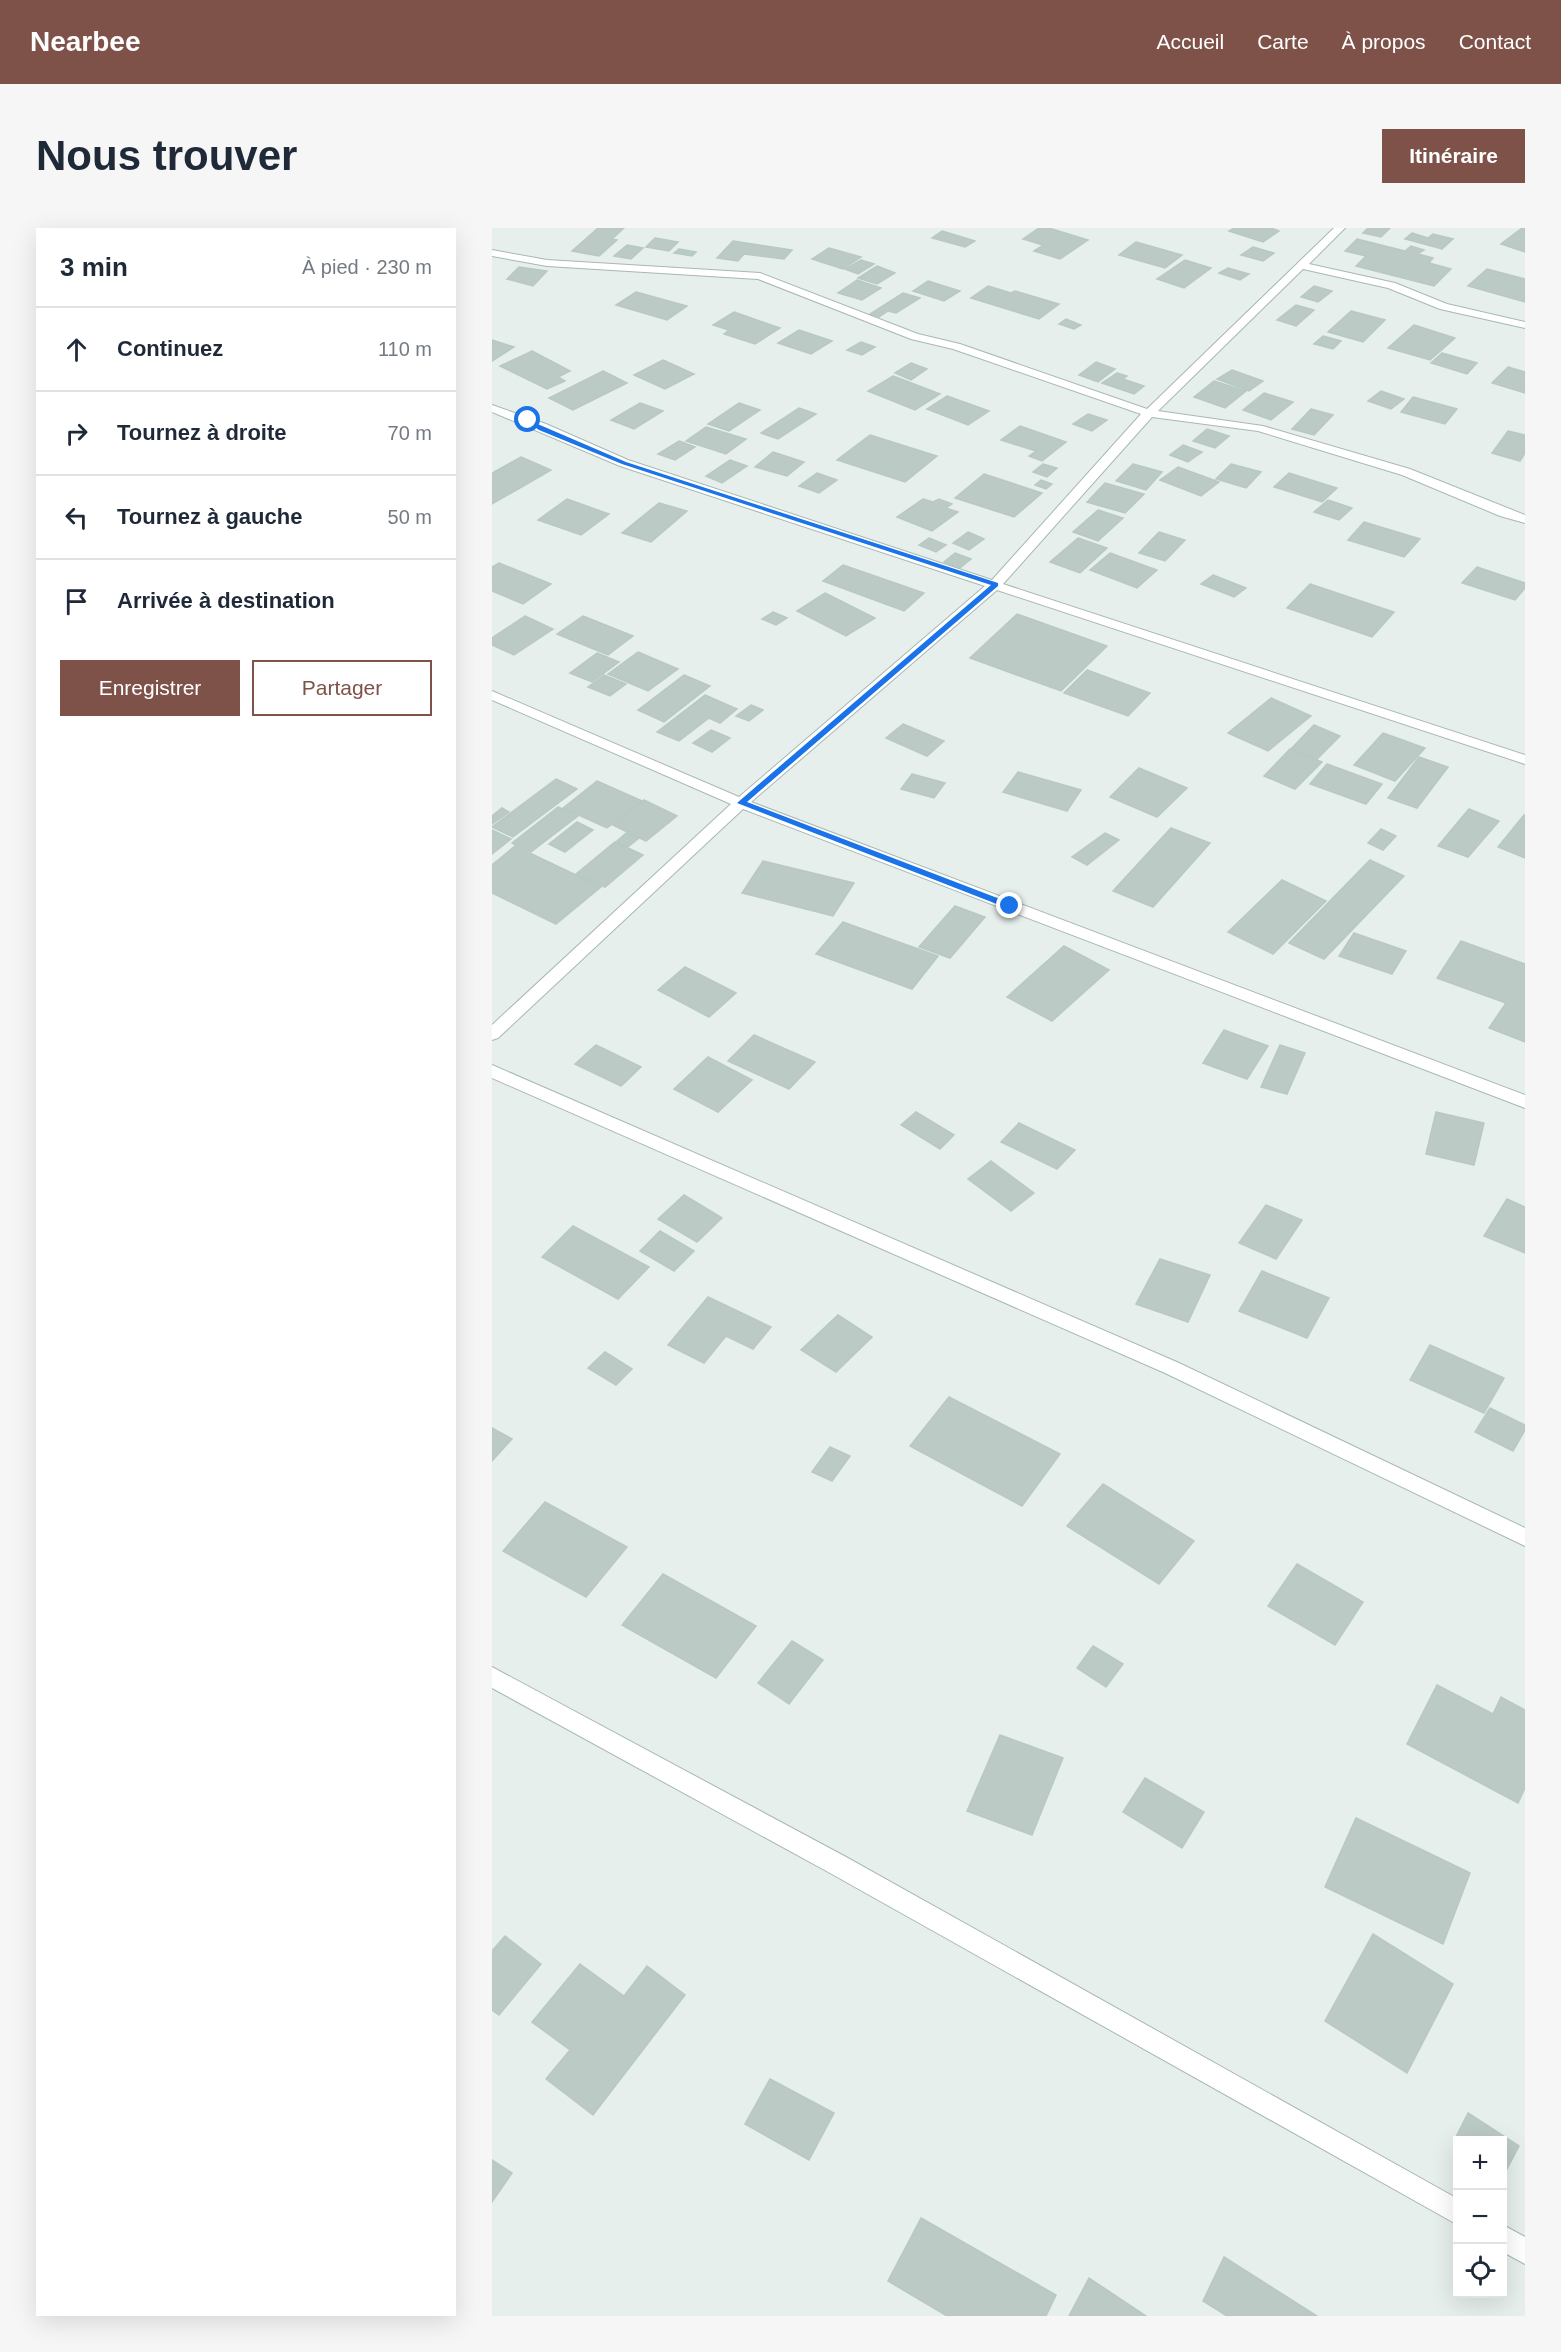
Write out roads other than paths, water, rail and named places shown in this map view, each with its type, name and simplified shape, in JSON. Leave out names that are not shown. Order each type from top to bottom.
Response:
[{"type":"street","points":[[492,1034],[741,803],[996,584],[1149,413],[1340,228]]},
{"type":"street","points":[[492,253],[547,263],[760,276],[915,337],[956,346],[1149,413],[1259,428],[1406,471],[1504,513],[1525,519]]},
{"type":"street","points":[[1302,266],[1391,285],[1444,307],[1525,325]]},
{"type":"street","points":[[492,408],[528,420],[541,429],[624,463],[1525,760]]},
{"type":"street","points":[[492,695],[741,803],[1525,1102]]},
{"type":"street","points":[[492,1071],[1172,1368],[1525,1537]]},
{"type":"street","points":[[492,1677],[838,1865],[1453,2210]]},
{"type":"street","points":[[1507,2240],[1525,2251]]}]
